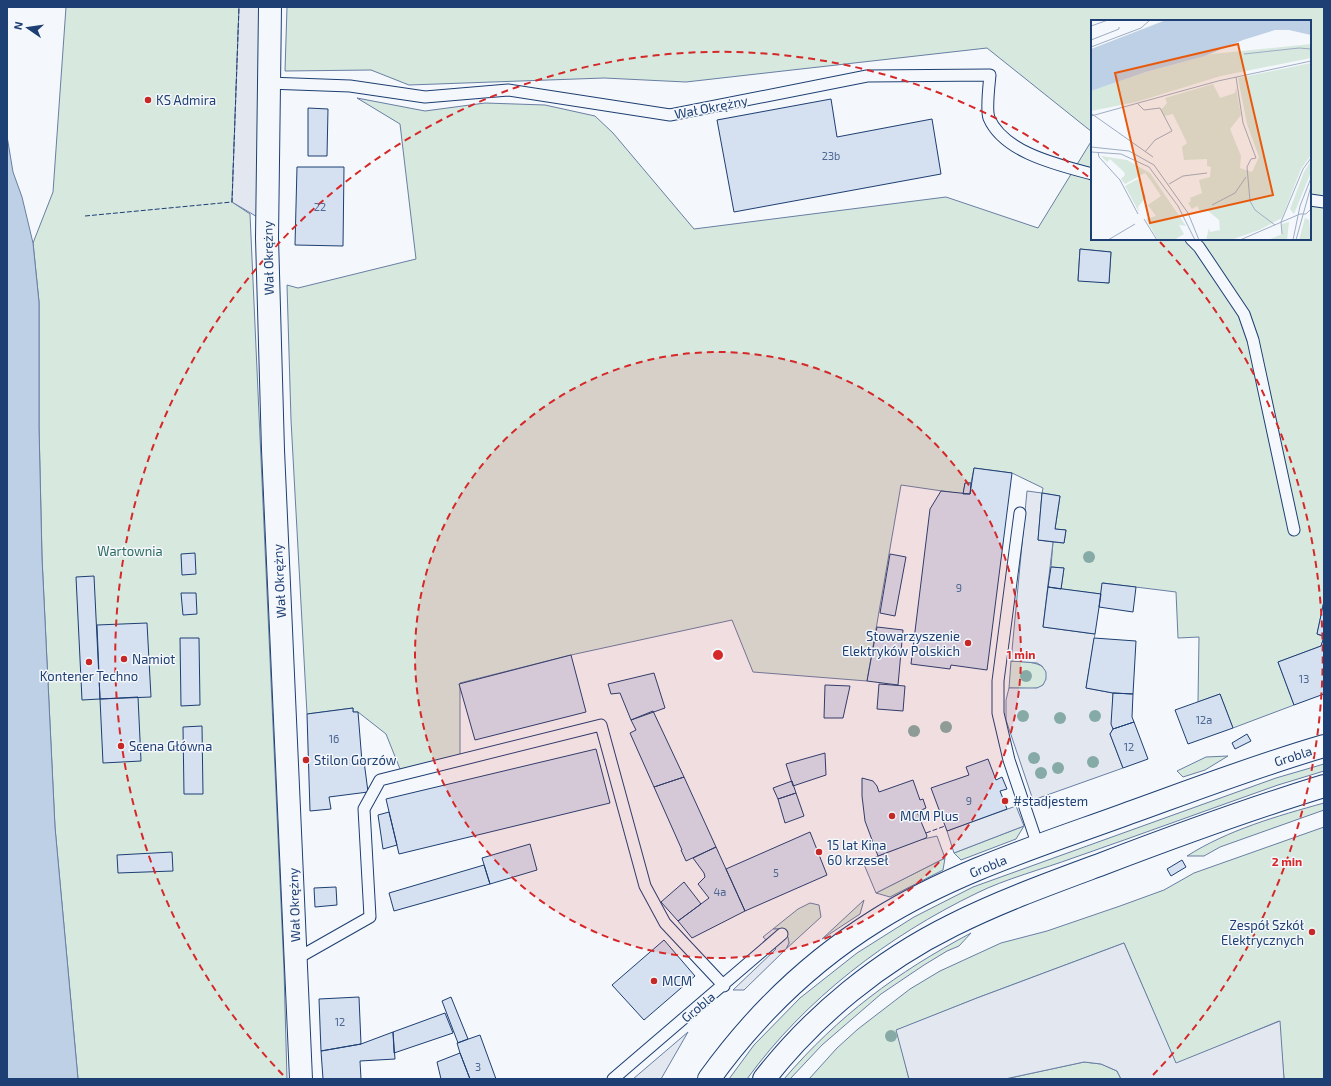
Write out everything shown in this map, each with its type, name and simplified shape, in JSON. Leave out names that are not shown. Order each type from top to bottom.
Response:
[{"type":"main road","name":"Wał Okrężny","points":[[270,7],[267,238],[273,450],[301,1079]]},
{"type":"main road","name":"Grobla","points":[[709,1079],[753,1023],[792,984],[846,941],[878,920],[917,898],[959,878],[1038,846],[1260,767],[1324,746]]},
{"type":"main road","points":[[764,1079],[827,1011],[860,984],[897,957],[952,925],[1026,892],[1125,855],[1238,814],[1324,786]]},
{"type":"lane","name":"Wał Okrężny","points":[[268,83],[350,86],[425,97],[508,90],[670,115],[867,76],[990,75],[989,117],[1004,140],[1045,162],[1091,174]]},
{"type":"lane","points":[[1311,200],[1324,202]]},
{"type":"lane","points":[[1191,240],[1199,247],[1244,314],[1253,340],[1294,530]]},
{"type":"lane","points":[[1020,514],[998,681],[998,713],[1009,760],[1038,846]]},
{"type":"lane","points":[[296,959],[370,917],[364,809],[380,780],[601,725],[646,886],[665,923],[724,986]]},
{"type":"lane","name":"Grobla","points":[[613,1079],[724,986],[782,934]]},
{"type":"green space","name":"Wartownia","points":[[66,7],[239,7],[232,202],[250,214],[284,970],[287,1079],[78,1079],[55,828],[42,558],[39,427],[39,302],[33,243],[53,192]]},
{"type":"green space","points":[[287,7],[1324,7],[1324,601],[1317,634],[1324,637],[1321,646],[1278,662],[1294,705],[1233,728],[1220,694],[1198,702],[1199,637],[1178,638],[1176,592],[1103,583],[1101,594],[1061,589],[1064,568],[1051,567],[1053,542],[1064,543],[1066,530],[1055,529],[1060,496],[1042,493],[1043,488],[1012,473],[974,468],[971,483],[965,483],[963,494],[901,485],[867,681],[753,672],[732,620],[571,655],[460,683],[460,760],[402,774],[386,734],[358,712],[353,712],[353,708],[307,714],[291,420],[287,285],[298,288],[416,259],[400,124],[357,98],[425,111],[485,103],[545,105],[595,116],[613,133],[694,229],[946,197],[1038,228],[1091,142],[1091,240],[1311,240],[1311,20],[1091,20],[1091,131],[987,48],[686,82],[604,78],[409,85],[371,70],[285,71]],"holes":[[[1080,249],[1111,252],[1109,283],[1078,280]]]},
{"type":"green space","points":[[1011,661],[1028,662],[1040,665],[1047,673],[1045,683],[1037,688],[1009,688]]},
{"type":"green space","points":[[1228,756],[1205,770],[1183,777],[1177,771],[1206,757]]},
{"type":"green space","points":[[1324,764],[1324,771],[1278,785],[1012,879],[977,893],[944,910],[880,950],[850,972],[822,996],[795,1022],[747,1079],[729,1079],[754,1045],[800,998],[857,953],[914,917],[973,887],[1276,778]]},
{"type":"green space","points":[[1324,803],[1324,810],[1220,847],[1204,856],[1187,856],[1236,831]]},
{"type":"green space","points":[[1024,826],[1016,839],[961,860],[954,853]]},
{"type":"green space","points":[[1324,827],[1324,1079],[1284,1079],[1279,1021],[1176,1064],[1124,943],[977,998],[897,1030],[909,1079],[809,1079],[837,1048],[858,1029],[910,989],[940,971],[1001,943],[1047,931],[1120,906],[1164,890],[1194,873]]},
{"type":"green space","points":[[945,858],[943,870],[890,897],[876,893]]},
{"type":"green space","points":[[864,900],[860,914],[822,939]]},
{"type":"green space","points":[[810,903],[819,905],[821,917],[786,949],[789,943],[784,932],[779,929],[773,929],[798,909]]},
{"type":"green space","points":[[971,933],[959,946],[947,951],[924,965],[881,994],[822,1045],[790,1079],[784,1079],[826,1035],[870,997],[918,964]]},
{"type":"green space","points":[[1084,1062],[1101,1064],[1117,1071],[1121,1079],[1005,1079]]},
{"type":"shaded area","points":[[239,7],[269,7],[259,218],[232,202]]},
{"type":"shaded area","points":[[1027,491],[1042,493],[1038,540],[1053,542],[1043,627],[1095,634],[1086,688],[1113,693],[1113,729],[1110,734],[1123,768],[1033,800],[1006,720],[1006,700],[1009,688],[1037,688],[1043,685],[1046,679],[1046,672],[1042,666],[1037,663],[1011,661]]},
{"type":"shaded area","points":[[1016,806],[1024,826],[954,853],[947,831]]},
{"type":"shaded area","points":[[937,836],[945,858],[876,893],[863,862],[919,840]]},
{"type":"shaded area","points":[[773,929],[779,929],[788,937],[789,943],[786,949],[744,990],[733,990],[776,949],[763,937]]},
{"type":"shaded area","points":[[1124,943],[1176,1063],[1280,1021],[1284,1079],[1121,1079],[1117,1071],[1101,1064],[1084,1062],[1005,1079],[909,1079],[896,1030]]},
{"type":"shaded area","points":[[688,1032],[661,1079],[633,1079]]},
{"type":"water","points":[[7,136],[13,172],[22,197],[33,243],[39,302],[39,427],[42,558],[55,827],[78,1079],[7,1079]]},
{"type":"building","points":[[831,99],[837,137],[932,119],[941,174],[734,212],[717,120]]},
{"type":"building","points":[[308,108],[328,109],[327,156],[308,156]]},
{"type":"building","points":[[297,167],[344,167],[343,246],[295,245]]},
{"type":"building","points":[[1080,249],[1111,252],[1109,283],[1078,281]]},
{"type":"building","points":[[974,468],[1012,473],[987,670],[951,665],[950,669],[911,664],[930,509],[941,491],[970,494]]},
{"type":"building","points":[[965,483],[971,483],[970,494],[963,494]]},
{"type":"building","points":[[1042,493],[1060,496],[1055,529],[1066,530],[1064,543],[1038,540]]},
{"type":"building","points":[[195,553],[196,574],[182,575],[181,554]]},
{"type":"building","points":[[890,554],[906,557],[895,616],[880,613]]},
{"type":"building","points":[[1051,567],[1064,568],[1061,589],[1048,587]]},
{"type":"building","name":"Kontener Techno","points":[[94,576],[100,699],[82,700],[76,577]]},
{"type":"building","points":[[1102,583],[1136,587],[1133,612],[1099,607]]},
{"type":"building","points":[[1048,587],[1101,594],[1095,634],[1043,627]]},
{"type":"building","points":[[181,593],[196,593],[197,614],[183,615]]},
{"type":"building","points":[[1324,601],[1324,636],[1317,634]]},
{"type":"building","name":"Namiot","points":[[147,623],[151,697],[100,699],[97,625]]},
{"type":"building","points":[[877,627],[903,630],[898,685],[867,681]]},
{"type":"building","points":[[1324,637],[1324,694],[1294,705],[1278,662],[1321,646]]},
{"type":"building","points":[[180,638],[199,638],[200,705],[181,706]]},
{"type":"building","points":[[1094,638],[1136,641],[1133,694],[1113,693],[1086,688]]},
{"type":"building","points":[[571,655],[586,712],[475,740],[459,684]]},
{"type":"building","points":[[654,673],[665,708],[631,720],[620,693],[611,694],[608,684]]},
{"type":"building","points":[[879,684],[905,686],[903,711],[877,709]]},
{"type":"building","points":[[825,685],[850,686],[843,718],[824,718]]},
{"type":"building","points":[[1113,693],[1133,694],[1132,717],[1134,722],[1113,729],[1111,724]]},
{"type":"building","points":[[1220,694],[1233,728],[1188,744],[1175,710]]},
{"type":"building","name":"Scena Główna","points":[[138,697],[141,761],[103,763],[100,699]]},
{"type":"building","points":[[353,708],[353,712],[358,712],[362,762],[364,761],[368,792],[329,797],[331,809],[310,811],[307,714]]},
{"type":"building","points":[[653,711],[684,777],[654,787],[630,733],[636,730],[631,720]]},
{"type":"building","points":[[1134,722],[1148,759],[1123,768],[1110,734],[1113,729]]},
{"type":"building","points":[[202,726],[203,794],[184,794],[183,727]]},
{"type":"building","points":[[1247,734],[1251,741],[1235,749],[1232,743]]},
{"type":"building","points":[[596,749],[610,803],[399,854],[386,799]]},
{"type":"building","points":[[825,753],[826,775],[793,786],[786,764]]},
{"type":"building","points":[[988,759],[996,780],[1002,777],[1007,789],[1000,791],[1007,809],[947,831],[931,788],[969,775],[966,767]]},
{"type":"building","points":[[684,777],[716,847],[686,861],[654,787]]},
{"type":"building","name":"MCM Plus","points":[[862,778],[873,781],[879,792],[913,780],[920,800],[923,799],[926,808],[917,812],[927,836],[926,838],[878,856],[865,821],[862,796]]},
{"type":"building","points":[[792,781],[796,793],[778,799],[773,788]]},
{"type":"building","points":[[796,793],[804,816],[785,823],[778,799]]},
{"type":"building","points":[[389,812],[397,845],[383,849],[378,815]]},
{"type":"building","points":[[810,832],[827,875],[745,911],[726,869]]},
{"type":"building","points":[[530,844],[537,870],[490,884],[482,858]]},
{"type":"building","points":[[716,847],[745,911],[692,938],[678,921],[709,898],[698,884],[705,877],[704,873],[693,858]]},
{"type":"building","points":[[172,852],[173,871],[118,873],[117,855]]},
{"type":"building","points":[[1182,860],[1186,867],[1171,876],[1167,869]]},
{"type":"building","points":[[484,865],[490,884],[394,911],[389,893]]},
{"type":"building","points":[[684,882],[701,904],[678,921],[661,902]]},
{"type":"building","points":[[336,887],[337,905],[315,907],[314,888]]},
{"type":"building","name":"MCM","points":[[664,940],[695,976],[644,1020],[612,985]]},
{"type":"building","points":[[359,997],[361,1044],[321,1051],[319,999]]},
{"type":"building","points":[[451,997],[468,1039],[458,1043],[442,1001]]},
{"type":"building","points":[[445,1013],[453,1033],[394,1053],[393,1032]]},
{"type":"building","points":[[393,1032],[395,1059],[360,1061],[361,1079],[323,1079],[321,1051],[361,1044]]},
{"type":"building","points":[[480,1035],[496,1079],[470,1079],[460,1053],[457,1043]]},
{"type":"building","points":[[460,1053],[470,1079],[441,1079],[437,1062]]},
{"type":"fence","points":[[85,216],[232,202],[239,7]]},
{"type":"fence","points":[[926,833],[945,826]]},
{"type":"place","name":"KS Admira","points":[[148,100]]},
{"type":"place","name":"Stowarzyszenie Elektryków Polskich","points":[[968,643]]},
{"type":"place","name":"Namiot","points":[[124,659]]},
{"type":"place","name":"Kontener Techno","points":[[89,662]]},
{"type":"place","name":"Scena Główna","points":[[121,746]]},
{"type":"place","name":"Stilon Gorzów","points":[[306,760]]},
{"type":"place","name":"#stadjestem","points":[[1005,801]]},
{"type":"place","name":"MCM Plus","points":[[892,816]]},
{"type":"place","name":"15 lat Kina 60 krzeseł","points":[[819,852]]},
{"type":"place","name":"Zespół Szkół Elektrycznych","points":[[1312,932]]},
{"type":"place","name":"MCM","points":[[654,981]]}]
